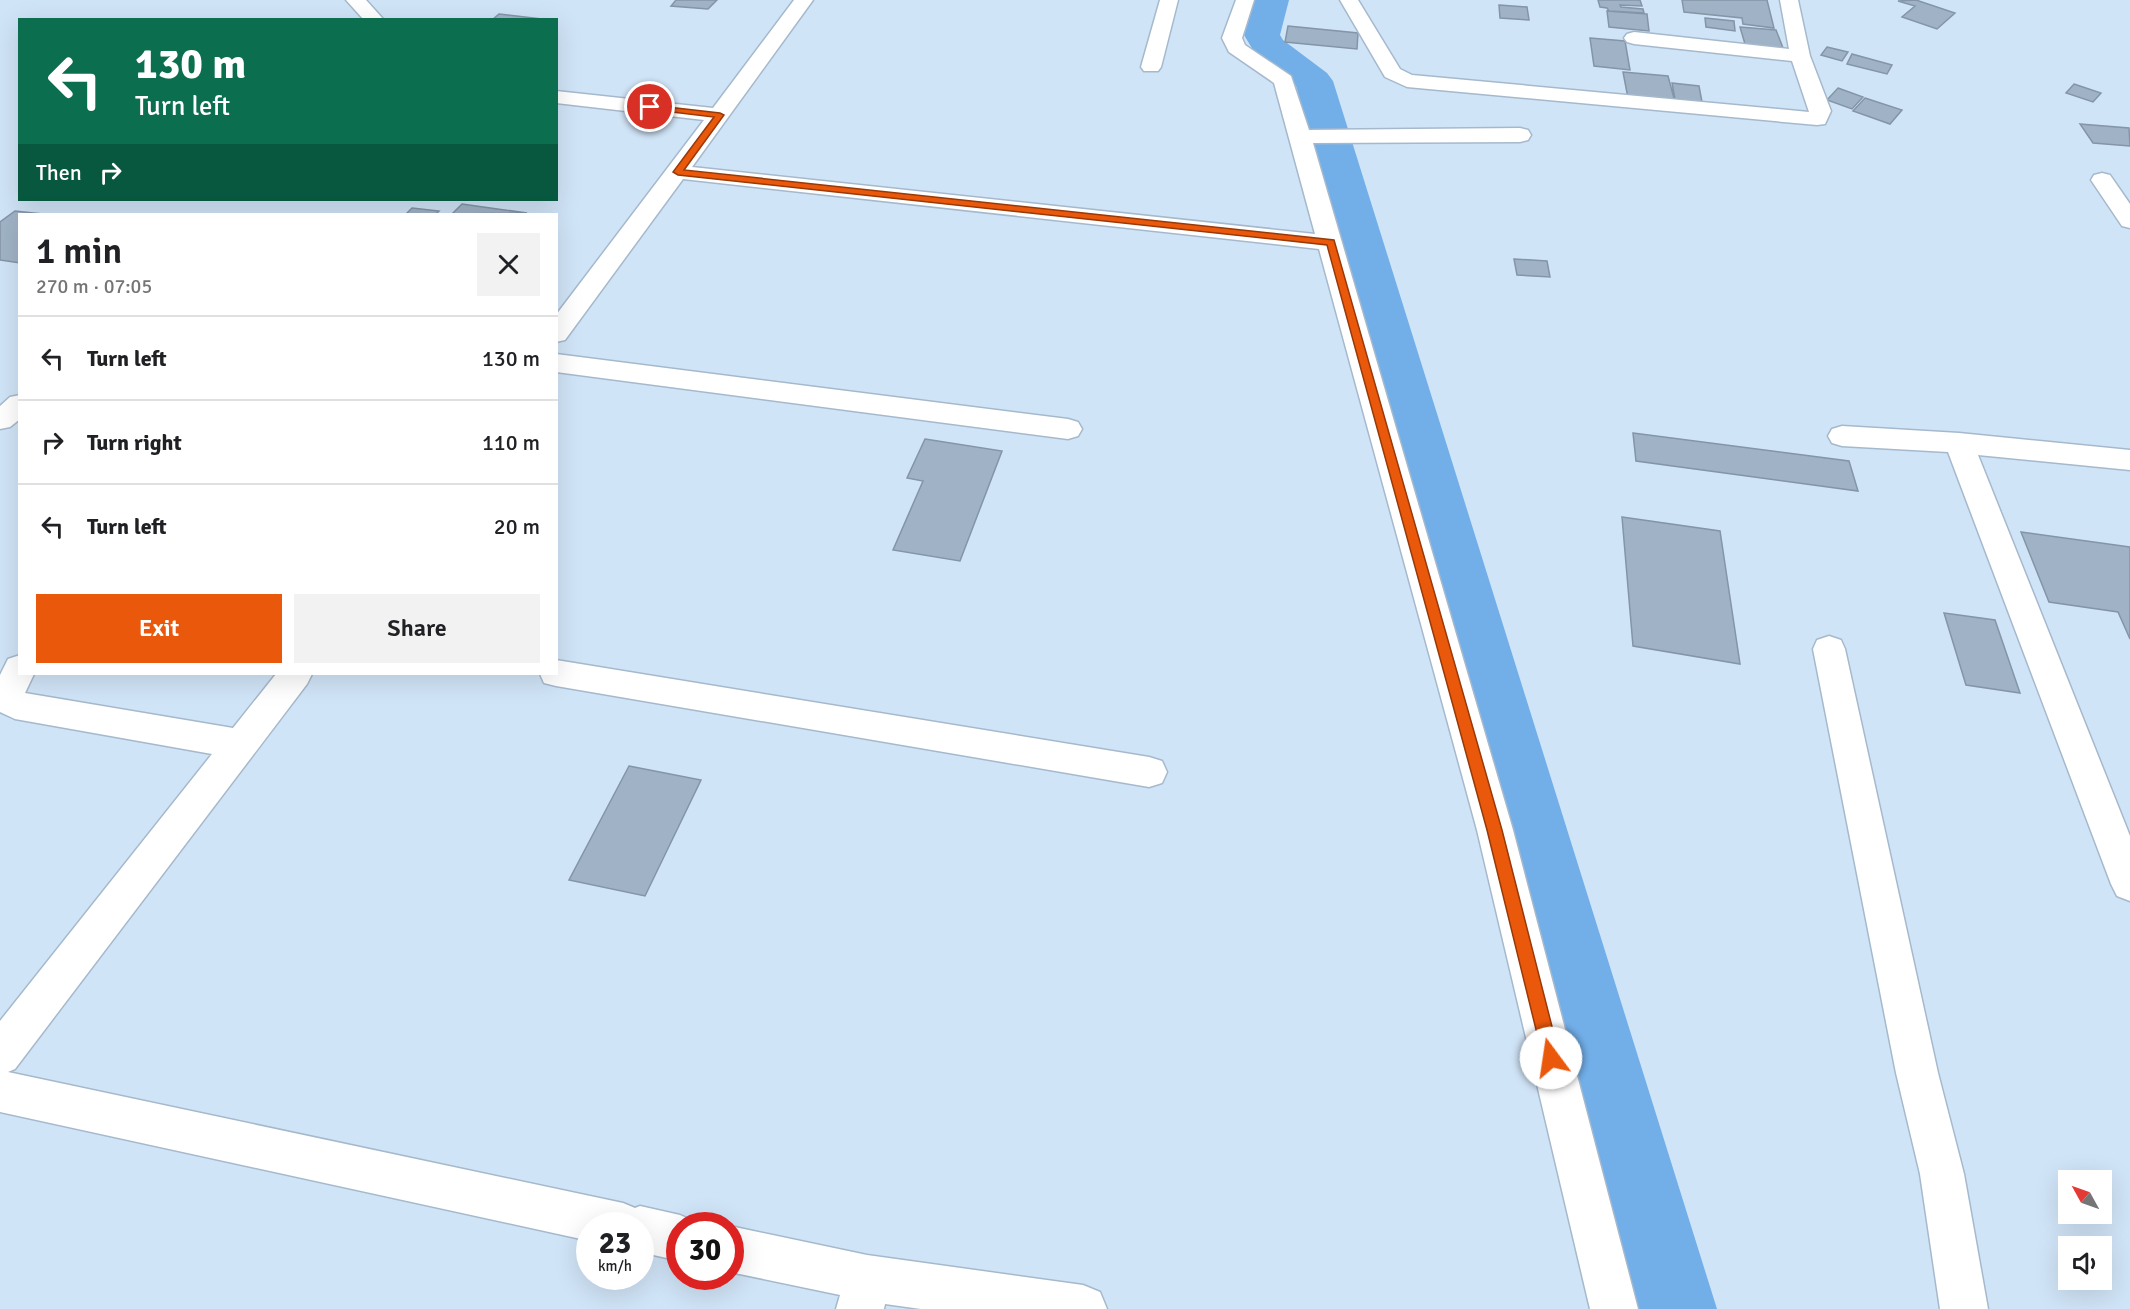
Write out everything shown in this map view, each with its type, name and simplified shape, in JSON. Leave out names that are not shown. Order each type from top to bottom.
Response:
[{"type":"street","points":[[355,0],[373,18]]},
{"type":"street","points":[[558,331],[804,0]]},
{"type":"street","points":[[1151,67],[1169,0]]},
{"type":"street","points":[[1245,0],[1232,38],[1236,48],[1284,80],[1308,138],[1331,243],[1495,830],[1614,1309]]},
{"type":"street","points":[[1349,0],[1392,73],[1407,81],[1817,119],[1820,111],[1800,56],[1789,0]]},
{"type":"street","points":[[1634,38],[1800,56]]},
{"type":"street","points":[[558,97],[720,115]]},
{"type":"street","points":[[1308,138],[1520,135]]},
{"type":"street","points":[[678,172],[1331,243]]},
{"type":"street","points":[[2102,180],[2130,221]]},
{"type":"street","points":[[558,363],[1068,429]]},
{"type":"street","points":[[0,420],[18,406]]},
{"type":"street","points":[[1842,436],[1959,443],[2130,460]]},
{"type":"street","points":[[1959,443],[2130,884]]},
{"type":"street","points":[[1829,649],[1917,1073],[1942,1174],[1964,1309]]},
{"type":"street","points":[[18,673],[6,696],[15,705],[240,744]]},
{"type":"street","points":[[558,673],[1149,772]]},
{"type":"street","points":[[0,1054],[294,675]]},
{"type":"street","points":[[0,1091],[576,1216]]},
{"type":"street","points":[[744,1254],[863,1294],[1083,1309]]},
{"type":"building","points":[[676,0],[717,0],[708,9],[671,6]]},
{"type":"building","points":[[1598,0],[1640,0],[1642,6],[1620,5],[1643,9],[1644,13],[1609,11],[1607,8],[1600,7]]},
{"type":"building","points":[[1682,0],[1767,0],[1774,28],[1743,24],[1742,18],[1684,12]]},
{"type":"building","points":[[1916,0],[1955,13],[1937,29],[1902,17],[1915,6],[1898,1]]},
{"type":"building","points":[[1499,5],[1527,7],[1529,20],[1500,18]]},
{"type":"building","points":[[1607,11],[1647,14],[1649,31],[1609,27]]},
{"type":"building","points":[[499,14],[533,18],[494,18]]},
{"type":"building","points":[[1705,18],[1734,21],[1735,31],[1706,27]]},
{"type":"building","points":[[1288,26],[1358,33],[1357,49],[1285,42]]},
{"type":"building","points":[[1740,27],[1776,30],[1783,48],[1745,44]]},
{"type":"building","points":[[1590,38],[1625,41],[1630,70],[1594,66]]},
{"type":"building","points":[[1827,47],[1848,52],[1842,61],[1821,55]]},
{"type":"building","points":[[1852,54],[1892,65],[1887,74],[1847,64]]},
{"type":"building","points":[[1623,72],[1668,76],[1675,102],[1628,98]]},
{"type":"building","points":[[1672,83],[1699,86],[1702,102],[1675,99]]},
{"type":"building","points":[[2074,84],[2101,93],[2093,102],[2066,93]]},
{"type":"building","points":[[1838,88],[1863,97],[1852,109],[1827,100]]},
{"type":"building","points":[[1865,98],[1902,110],[1890,124],[1853,111]]},
{"type":"building","points":[[2080,124],[2129,128],[2130,146],[2093,143]]},
{"type":"building","points":[[462,204],[527,213],[453,213]]},
{"type":"building","points":[[412,208],[439,211],[437,213],[407,213]]},
{"type":"building","points":[[15,211],[34,213],[18,213],[18,263],[0,260],[0,222]]},
{"type":"building","points":[[1514,259],[1547,261],[1550,277],[1517,275]]},
{"type":"building","points":[[1633,433],[1849,461],[1858,491],[1636,461]]},
{"type":"building","points":[[925,439],[1002,451],[960,561],[893,550],[923,481],[907,478]]},
{"type":"building","points":[[1622,517],[1720,531],[1740,664],[1633,646]]},
{"type":"building","points":[[2021,532],[2130,547],[2130,639],[2118,612],[2049,602]]},
{"type":"building","points":[[1944,613],[1995,620],[2020,693],[1966,685]]},
{"type":"building","points":[[629,766],[701,780],[645,896],[569,880]]},
{"type":"waterway","points":[[1272,0],[1262,35],[1269,47],[1314,81],[1674,1309]]},
{"type":"route","points":[[650,107],[720,115],[678,172],[1331,243],[1495,830],[1551,1058]]}]
